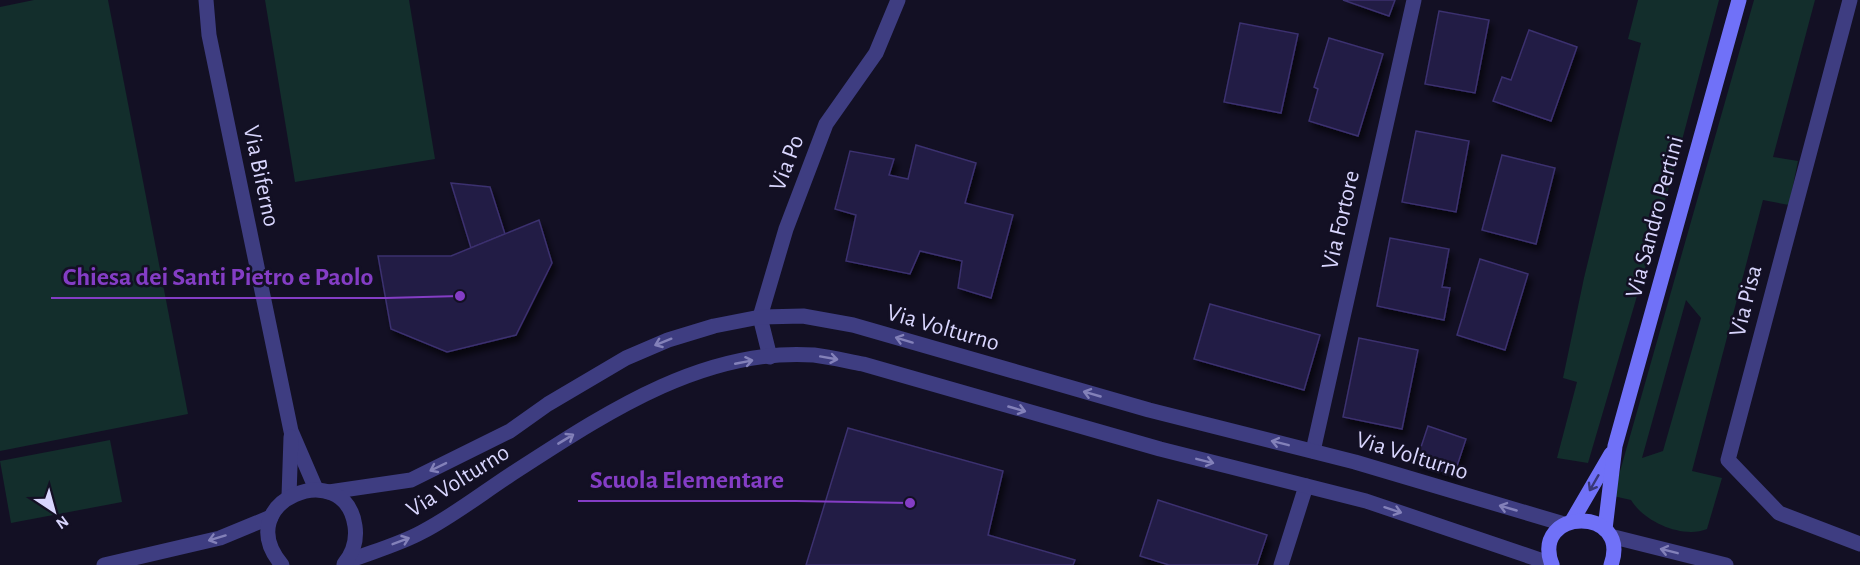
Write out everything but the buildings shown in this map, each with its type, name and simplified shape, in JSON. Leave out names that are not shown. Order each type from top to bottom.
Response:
[{"type":"main road","name":"Via Sandro Pertini","points":[[1611,565],[1614,551],[1607,533],[1615,446],[1739,0]]},
{"type":"main road","name":"Via Sandro Pertini","points":[[1552,565],[1551,542],[1568,522],[1615,446]]},
{"type":"main road","points":[[1568,522],[1590,520],[1607,533]]},
{"type":"street","name":"Via Biferno","points":[[206,0],[208,35],[291,431],[289,496]]},
{"type":"street","name":"Via Po","points":[[760,317],[786,229],[826,124],[876,53],[898,0]]},
{"type":"street","name":"Via Fortore","points":[[1313,451],[1414,0]]},
{"type":"street","name":"Via Pisa","points":[[1850,0],[1728,460],[1779,513],[1860,544]]},
{"type":"street","name":"Via Volturno","points":[[289,496],[411,480],[510,431],[548,404],[626,358],[668,340],[714,326],[760,317],[803,316],[853,325],[1138,407],[1313,451],[1568,522]]},
{"type":"street","points":[[760,317],[770,357]]},
{"type":"street","name":"Via Volturno","points":[[344,563],[423,532],[559,443],[637,398],[678,379],[724,365],[770,357],[813,355],[863,364],[1160,449],[1366,501],[1552,565]]},
{"type":"street","name":"Via Biferno","points":[[291,431],[322,491]]},
{"type":"street","points":[[1281,565],[1306,486]]},
{"type":"street","name":"Via Volturno","points":[[322,491],[341,500],[350,510],[355,523],[356,537],[353,550],[344,563]]},
{"type":"street","points":[[104,565],[220,538],[271,517],[289,496]]},
{"type":"street","points":[[271,517],[270,544],[282,565]]},
{"type":"street","points":[[1607,533],[1726,565]]},
{"type":"green space","points":[[34,0],[108,0],[188,414],[0,451],[0,7]]},
{"type":"green space","points":[[265,0],[409,0],[435,159],[295,182]]},
{"type":"green space","points":[[1638,0],[1719,0],[1676,163],[1588,463],[1557,458],[1577,382],[1563,378],[1584,278],[1641,43],[1628,39]]},
{"type":"green space","points":[[1754,0],[1815,0],[1773,157],[1798,161],[1789,205],[1763,200],[1692,471],[1722,478],[1707,529],[1687,532],[1665,527],[1645,515],[1631,500],[1613,496]],"holes":[[[1686,300],[1701,318],[1663,451],[1642,458]]]},
{"type":"green space","points":[[110,440],[122,502],[11,523],[0,461]]},
{"type":"place","name":"Chiesa dei Santi Pietro e Paolo","points":[[460,296]]},
{"type":"place","name":"Scuola Elementare","points":[[910,503]]}]
